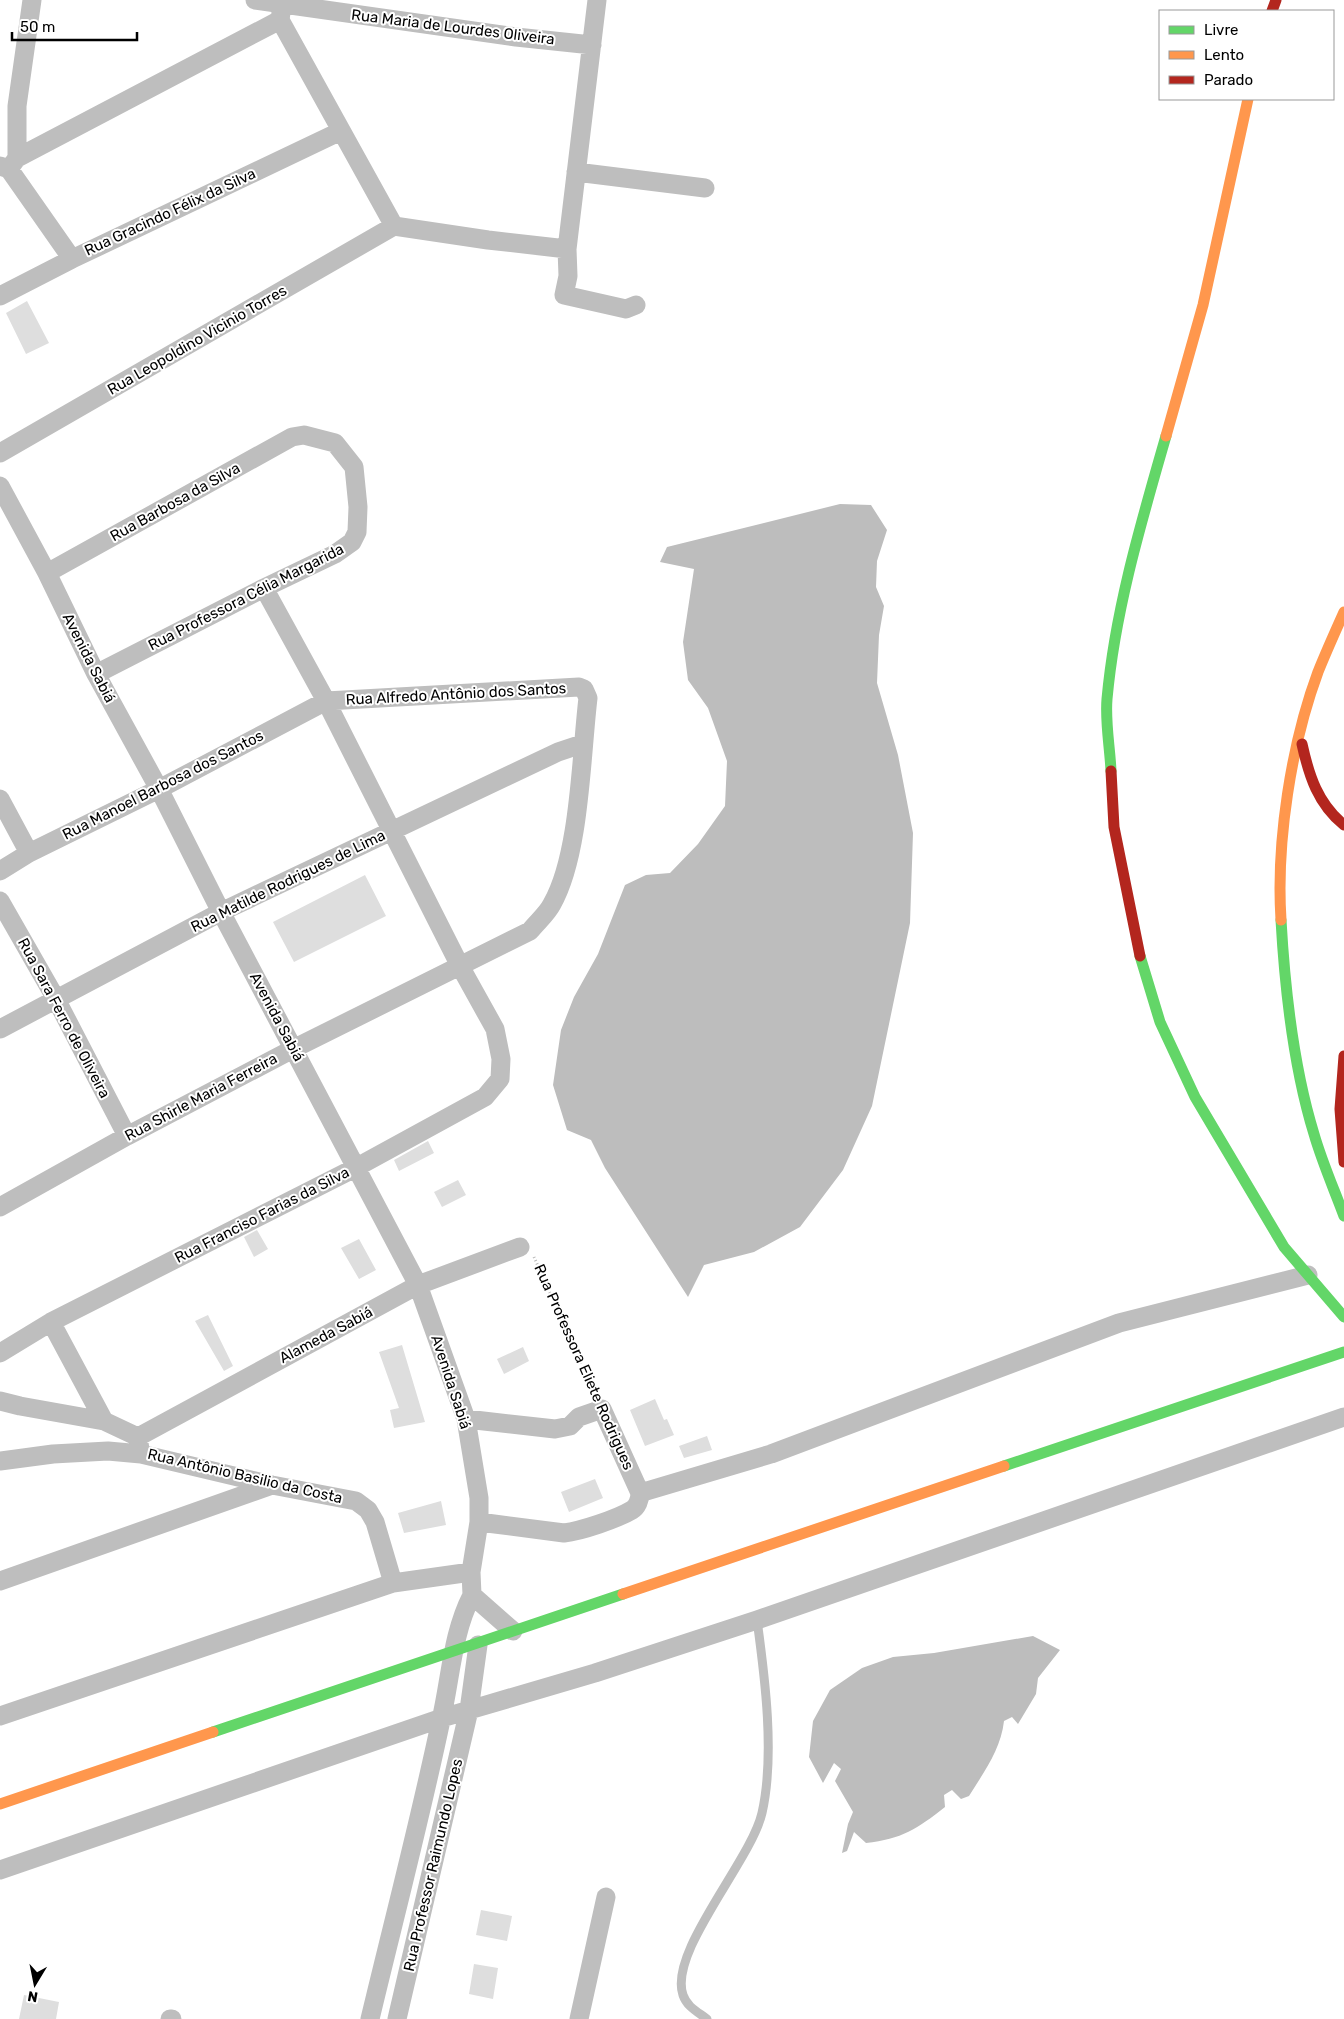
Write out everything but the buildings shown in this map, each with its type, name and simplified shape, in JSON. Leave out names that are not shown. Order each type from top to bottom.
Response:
[{"type":"main road","points":[[1248,100],[1203,305],[1135,547],[1119,618],[1107,701],[1114,827],[1137,947],[1160,1022],[1195,1097],[1284,1247],[1344,1317]]},
{"type":"main road","points":[[1344,612],[1310,695],[1299,733],[1281,844],[1279,889],[1284,980],[1305,1100],[1314,1135],[1344,1216]]},
{"type":"main road","points":[[1299,733],[1309,777],[1320,800],[1335,819],[1344,825]]},
{"type":"main road","points":[[1344,1056],[1338,1089],[1340,1135],[1344,1162]]},
{"type":"main road","points":[[0,1804],[1344,1352]]},
{"type":"street","points":[[32,0],[8,164],[72,259]]},
{"type":"street","name":"Rua Maria de Lourdes Oliveira","points":[[255,0],[281,12],[592,45]]},
{"type":"street","points":[[597,0],[567,249],[568,276],[564,295],[626,309],[636,305]]},
{"type":"street","points":[[8,164],[281,12],[341,131],[394,226],[567,249]]},
{"type":"street","name":"Rua Gracindo Félix da Silva","points":[[0,296],[72,259],[341,131]]},
{"type":"street","points":[[576,172],[705,188]]},
{"type":"street","name":"Rua Leopoldino Vicinio Torres","points":[[0,453],[394,226]]},
{"type":"street","name":"Rua Barbosa da Silva","points":[[47,573],[292,437],[304,435]]},
{"type":"street","name":"Rua Professora Célia Margarida","points":[[96,674],[335,554],[352,542],[357,532],[358,507],[354,467],[335,443],[304,435]]},
{"type":"street","name":"Avenida Sabiá","points":[[0,486],[47,573],[96,674],[160,789],[221,912],[418,1285],[466,1419],[480,1498],[479,1522],[471,1572],[472,1595]]},
{"type":"street","points":[[264,588],[393,829],[460,966]]},
{"type":"street","name":"Rua Alfredo Antônio dos Santos","points":[[326,701],[579,687],[584,689]]},
{"type":"street","name":"Rua Shirle Maria Ferreira","points":[[0,1207],[127,1136],[293,1049],[530,931],[552,905],[564,877],[575,819],[588,698],[584,689]]},
{"type":"street","name":"Rua Manoel Barbosa dos Santos","points":[[0,871],[29,853],[160,789],[326,701]]},
{"type":"street","name":"Rua Matilde Rodrigues de Lima","points":[[0,1029],[221,912],[558,752],[582,744]]},
{"type":"street","points":[[0,798],[29,853]]},
{"type":"street","name":"Rua Sara Ferro de Oliveira","points":[[0,901],[56,999],[127,1136]]},
{"type":"street","name":"Rua Franciso Farias da Silva","points":[[0,1353],[51,1322],[357,1167],[485,1096],[500,1079],[501,1059],[495,1029],[460,966]]},
{"type":"street","name":"Alameda Sabiá","points":[[140,1446],[418,1285],[520,1247]]},
{"type":"street","points":[[479,1522],[564,1533],[578,1531],[633,1510],[640,1500],[640,1493],[771,1454],[1119,1323],[1308,1275]]},
{"type":"street","points":[[51,1322],[104,1421]]},
{"type":"street","name":"Rua Antônio Basilio da Costa","points":[[0,1401],[104,1421],[140,1446],[272,1485],[341,1496],[356,1501],[368,1510],[375,1522],[393,1583]]},
{"type":"street","points":[[466,1419],[555,1430],[570,1426],[579,1418],[602,1409]]},
{"type":"street","name":"Rua Professora Eliete Rodrigues","points":[[602,1409],[640,1493]]},
{"type":"street","points":[[0,1870],[442,1718],[595,1673],[757,1620],[1344,1417]]},
{"type":"street","points":[[0,1461],[53,1454],[108,1451],[140,1446]]},
{"type":"street","points":[[0,1581],[272,1485]]},
{"type":"street","points":[[0,1716],[393,1583],[471,1572]]},
{"type":"street","points":[[472,1595],[513,1632]]},
{"type":"street","name":"Rua Professor Raimundo Lopes","points":[[370,2019],[442,1718],[452,1652],[466,1607],[472,1595]]},
{"type":"street","name":"Rua Professor Raimundo Lopes","points":[[397,2019],[469,1710],[478,1644]]},
{"type":"street","points":[[579,2019],[606,1898]]},
{"type":"lane","points":[[707,2019],[689,2006],[683,1995],[681,1973],[698,1933],[749,1846],[762,1814],[768,1762],[764,1672],[757,1620]]},
{"type":"path","name":"Rua Professora Eliete Rodrigues","points":[[520,1247],[536,1259],[602,1409]]},
{"type":"shaded area","points":[[840,504],[871,505],[887,530],[877,561],[876,587],[884,606],[879,635],[877,683],[898,755],[913,833],[910,923],[872,1106],[843,1170],[800,1227],[754,1252],[704,1265],[688,1297],[605,1168],[591,1140],[567,1130],[553,1085],[561,1030],[574,997],[598,954],[625,885],[646,875],[670,873],[698,844],[725,806],[727,761],[708,708],[688,680],[683,642],[694,569],[660,562],[667,547]]},
{"type":"shaded area","points":[[1033,1636],[1060,1650],[1038,1678],[1036,1694],[1018,1724],[1012,1717],[1004,1721],[996,1751],[969,1796],[961,1799],[952,1790],[944,1795],[945,1807],[909,1832],[890,1839],[866,1843],[854,1832],[847,1851],[842,1853],[848,1824],[853,1812],[835,1781],[841,1769],[834,1763],[823,1783],[809,1757],[813,1721],[830,1690],[862,1668],[893,1657],[934,1653]]},
{"type":"traffic: fast","points":[[1111,771],[1107,699],[1116,633],[1130,567],[1166,436]]},
{"type":"traffic: fast","points":[[1281,920],[1285,974],[1295,1055],[1317,1144],[1344,1216]]},
{"type":"traffic: fast","points":[[1140,956],[1160,1022],[1195,1097],[1284,1247],[1344,1317]]},
{"type":"traffic: fast","points":[[1004,1466],[1344,1352]]},
{"type":"traffic: fast","points":[[213,1732],[623,1594]]},
{"type":"traffic: slow","points":[[1166,436],[1203,305],[1248,100]]},
{"type":"traffic: slow","points":[[1281,920],[1280,890],[1283,827],[1293,762],[1308,700],[1344,612]]},
{"type":"traffic: slow","points":[[623,1594],[1004,1466]]},
{"type":"traffic: slow","points":[[0,1804],[213,1732]]},
{"type":"traffic: jam","points":[[1272,10],[1276,0]]},
{"type":"traffic: jam","points":[[1302,744],[1308,767],[1321,799],[1344,825]]},
{"type":"traffic: jam","points":[[1111,771],[1114,827],[1140,956]]},
{"type":"traffic: jam","points":[[1344,1056],[1340,1109],[1344,1162]]}]
